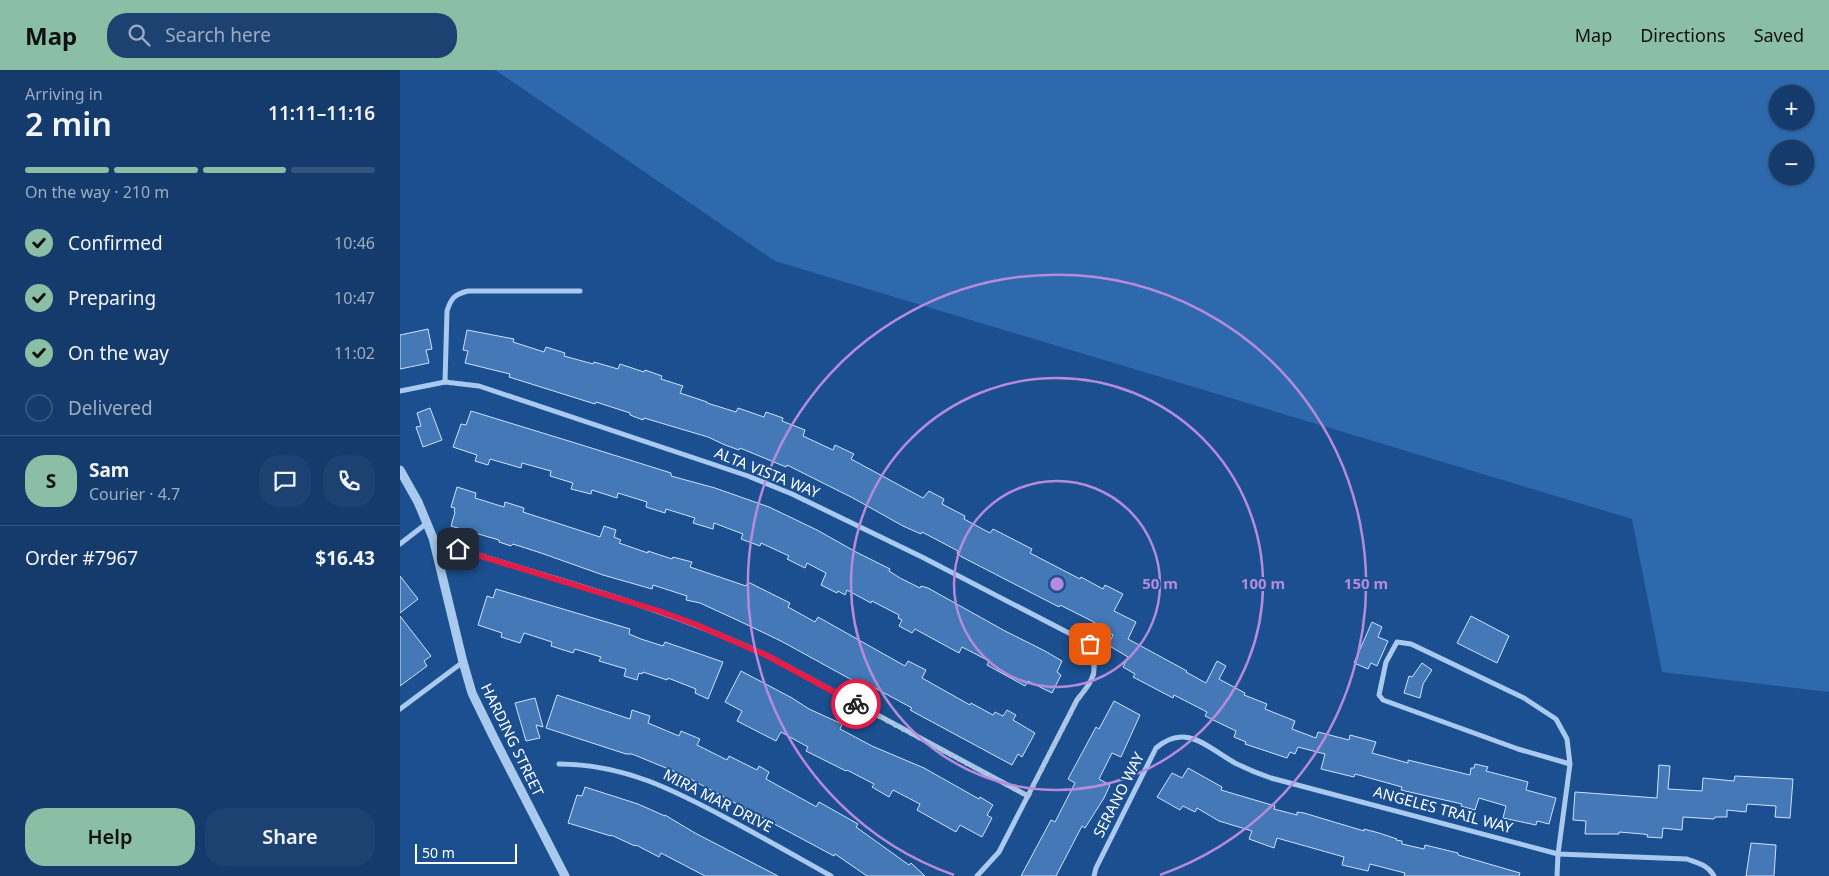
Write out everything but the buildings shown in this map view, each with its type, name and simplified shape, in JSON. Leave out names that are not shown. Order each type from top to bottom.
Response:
[{"type":"street","points":[[445,382],[447,311],[456,294],[468,291],[580,292]]},
{"type":"street","name":"ALTA VISTA WAY","points":[[400,391],[445,382],[479,386],[748,476],[792,494],[922,557],[1090,644],[1095,672],[1077,700],[1028,796]]},
{"type":"street","name":"HARDING STREET","points":[[400,470],[418,502],[438,553],[472,694],[565,876]]},
{"type":"street","points":[[400,544],[427,523]]},
{"type":"street","points":[[438,553],[458,549],[659,611],[722,635],[768,656],[1028,796],[999,852],[977,876]]},
{"type":"street","points":[[1557,876],[1558,854],[1570,764],[1567,739],[1556,719],[1524,698],[1411,644],[1397,642],[1386,662],[1379,695],[1383,700],[1518,749],[1570,764]]},
{"type":"street","points":[[400,709],[463,662]]},
{"type":"street","name":"ANGELES TRAIL WAY","points":[[1178,737],[1200,742],[1236,764],[1271,778],[1558,854],[1686,859],[1701,863],[1710,869],[1714,876]]},
{"type":"street","name":"SERANO WAY","points":[[1094,876],[1096,868],[1156,748],[1166,739],[1178,737]]},
{"type":"street","name":"MIRA MAR DRIVE","points":[[558,764],[583,764],[645,778],[682,794],[830,876]]},
{"type":"shaded area","points":[[495,70],[1829,70],[1829,692],[1662,672],[1632,519],[775,261]]},
{"type":"way so far","points":[[856,704],[1028,796],[1077,700],[1095,672],[1090,644]]},
{"type":"route","points":[[458,549],[659,611],[731,638],[856,704]]}]
